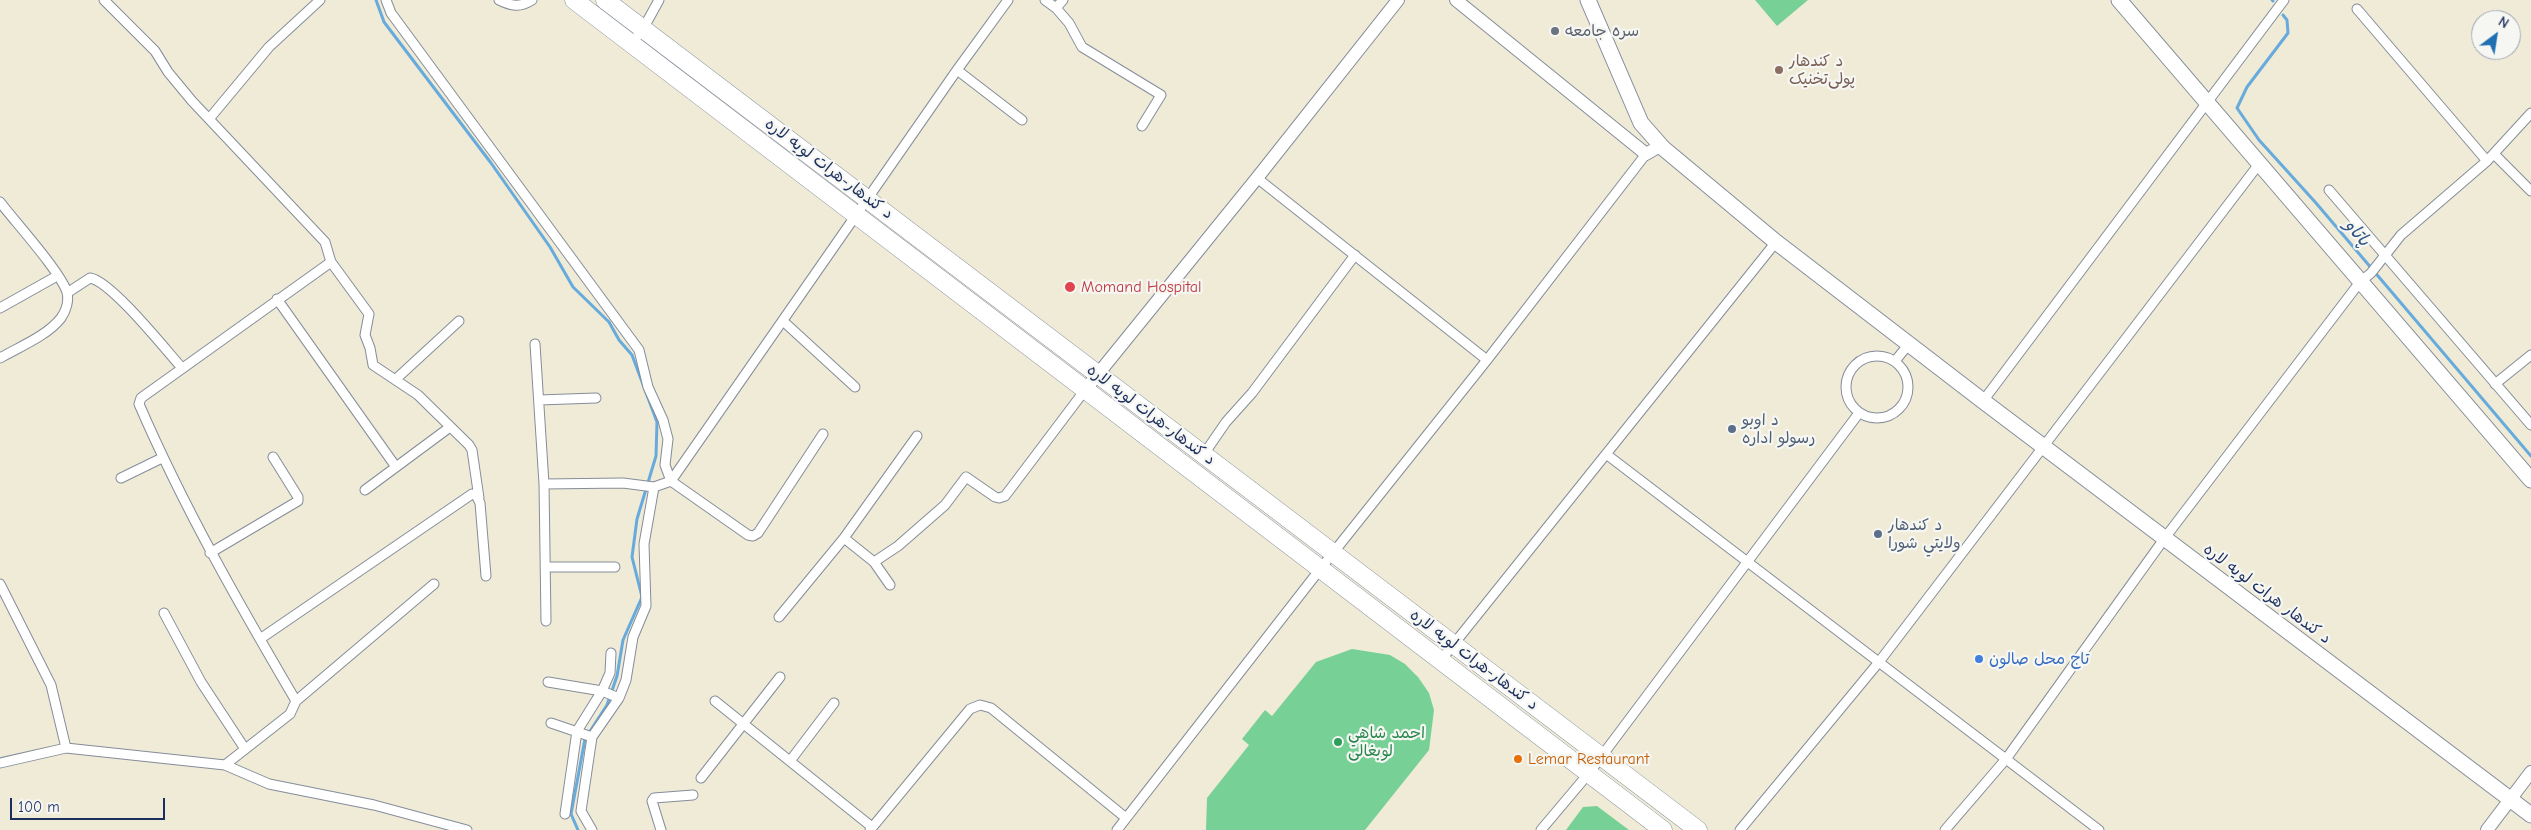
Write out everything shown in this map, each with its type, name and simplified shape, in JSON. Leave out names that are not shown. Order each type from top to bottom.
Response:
[{"type":"highway","name":"د کندهار-هرات لويه لاره","points":[[574,0],[1663,830]]},
{"type":"highway","name":"د کندهار-هرات لويه لاره","points":[[604,0],[869,199],[1698,830]]},
{"type":"main road","name":"د کندهار هرات لویه لاره","points":[[1588,0],[1638,116],[1660,146],[1776,242],[1908,344],[2531,815]]},
{"type":"main road","points":[[2119,0],[2259,164],[2365,277],[2531,480]]},
{"type":"street","points":[[104,0],[155,51],[168,72],[209,119],[325,242],[331,262],[369,314],[365,335],[373,365],[418,395],[469,445],[479,498],[486,576]]},
{"type":"street","points":[[209,119],[269,46],[320,0]]},
{"type":"street","points":[[386,0],[391,14],[639,350],[648,388],[663,420],[668,439],[665,465],[671,481],[748,535],[753,536],[758,533],[823,434]]},
{"type":"street","points":[[499,0],[513,6],[520,6],[532,0]]},
{"type":"street","points":[[631,44],[643,29],[659,0]]},
{"type":"street","points":[[544,484],[622,483],[654,487],[671,481],[957,70],[1008,0]]},
{"type":"street","points":[[1045,0],[1056,8],[1069,23],[1082,47],[1161,95],[1142,126]]},
{"type":"street","points":[[1056,8],[1063,0]]},
{"type":"street","points":[[874,562],[898,546],[945,505],[966,477],[995,497],[1005,496],[1097,373],[1257,178],[1398,0]]},
{"type":"street","points":[[1456,0],[1646,154]]},
{"type":"street","points":[[1983,401],[2284,0]]},
{"type":"street","points":[[2357,10],[2487,161]]},
{"type":"street","points":[[957,70],[1022,120]]},
{"type":"street","points":[[1945,830],[2006,759],[2164,539],[2365,277],[2401,235],[2487,161],[2531,113]]},
{"type":"street","points":[[1117,830],[1321,568],[1487,360],[1646,154],[1660,146]]},
{"type":"street","points":[[2494,154],[2531,191]]},
{"type":"street","points":[[1740,830],[1879,662],[2259,164]]},
{"type":"street","points":[[1257,178],[1487,360]]},
{"type":"street","points":[[2329,190],[2531,425]]},
{"type":"street","points":[[0,202],[57,276],[67,293],[68,305],[61,318],[48,330],[0,358]]},
{"type":"street","points":[[1441,660],[1776,242]]},
{"type":"street","points":[[1204,454],[1226,422],[1252,393],[1355,255]]},
{"type":"street","points":[[296,701],[210,553],[162,458],[139,404],[141,398],[277,298],[331,262]]},
{"type":"street","points":[[0,308],[57,276]]},
{"type":"street","points":[[67,293],[90,278],[97,279],[118,297],[182,368]]},
{"type":"street","points":[[277,298],[396,467]]},
{"type":"street","points":[[396,379],[459,321]]},
{"type":"street","points":[[783,321],[855,387]]},
{"type":"street","points":[[535,344],[544,484],[546,621]]},
{"type":"street","points":[[1896,361],[1908,344]]},
{"type":"street","points":[[1877,355],[1896,361],[1903,368],[1908,378],[1909,389],[1906,400],[1900,409],[1891,415],[1880,418],[1870,417],[1859,412],[1847,397],[1846,387],[1851,368],[1858,361],[1877,355]]},
{"type":"street","points":[[2495,384],[2531,355]]},
{"type":"street","points":[[539,400],[596,398]]},
{"type":"street","points":[[1541,830],[1589,773],[1859,412]]},
{"type":"street","points":[[365,490],[446,430]]},
{"type":"street","points":[[780,617],[844,538],[917,436]]},
{"type":"street","points":[[1606,454],[2099,830]]},
{"type":"street","points":[[210,553],[298,501],[298,497],[273,457]]},
{"type":"street","points":[[120,478],[162,458]]},
{"type":"street","points":[[592,830],[581,811],[592,738],[619,698],[626,680],[634,637],[646,606],[644,544],[654,487]]},
{"type":"street","points":[[260,640],[354,578],[472,494],[479,498]]},
{"type":"street","points":[[844,538],[874,562],[890,585]]},
{"type":"street","points":[[545,568],[615,567]]},
{"type":"street","points":[[0,584],[4,599],[51,685],[66,748]]},
{"type":"street","points":[[225,765],[290,714],[296,701],[434,584]]},
{"type":"street","points":[[164,613],[201,682],[245,749]]},
{"type":"street","points":[[565,814],[577,731],[602,691],[610,673],[611,653]]},
{"type":"street","points":[[701,778],[780,677]]},
{"type":"street","points":[[548,682],[602,691],[619,698]]},
{"type":"street","points":[[716,701],[871,828],[970,709],[980,705],[991,708],[1126,818]]},
{"type":"street","points":[[790,761],[834,703]]},
{"type":"street","points":[[551,723],[592,738]]},
{"type":"street","points":[[0,763],[66,748],[225,765],[269,784],[374,805],[467,830]]},
{"type":"street","points":[[2487,830],[2531,772]]},
{"type":"street","points":[[661,830],[652,801],[654,798],[693,795]]},
{"type":"green space","points":[[1755,0],[1808,0],[1777,26]]},
{"type":"green space","name":"احمد شاهي لوبغالی","points":[[1352,649],[1390,655],[1405,664],[1418,677],[1429,693],[1434,710],[1429,750],[1365,830],[1206,830],[1207,798],[1249,745],[1242,739],[1265,710],[1272,716],[1316,662]]},
{"type":"green space","points":[[1597,806],[1629,830],[1566,830],[1583,807]]},
{"type":"waterway","points":[[376,0],[384,22],[491,163],[550,247],[573,287],[609,322],[619,340],[632,355],[657,422],[656,456],[637,519],[632,557],[642,597],[623,640],[617,676],[607,705],[585,739],[571,814],[578,830]]},
{"type":"waterway","name":"پاتاو","points":[[2283,15],[2287,20],[2288,33],[2247,87],[2237,108],[2259,140],[2316,203],[2531,456]]},
{"type":"place","name":"سره جامعه","points":[[1555,31]]},
{"type":"place","name":"د کندهار پولی‌تخنیک","points":[[1779,70]]},
{"type":"place","name":"Momand Hospital","points":[[1070,287]]},
{"type":"place","name":"د اوبو رسولو اداره","points":[[1732,429]]},
{"type":"place","name":"د کندهار ولايتي شورا","points":[[1878,534]]},
{"type":"place","name":"تاج محل صالون","points":[[1979,659]]},
{"type":"place","name":"احمد شاهي لوبغالی","points":[[1338,742]]},
{"type":"place","name":"Lemar Restaurant","points":[[1518,759]]}]
